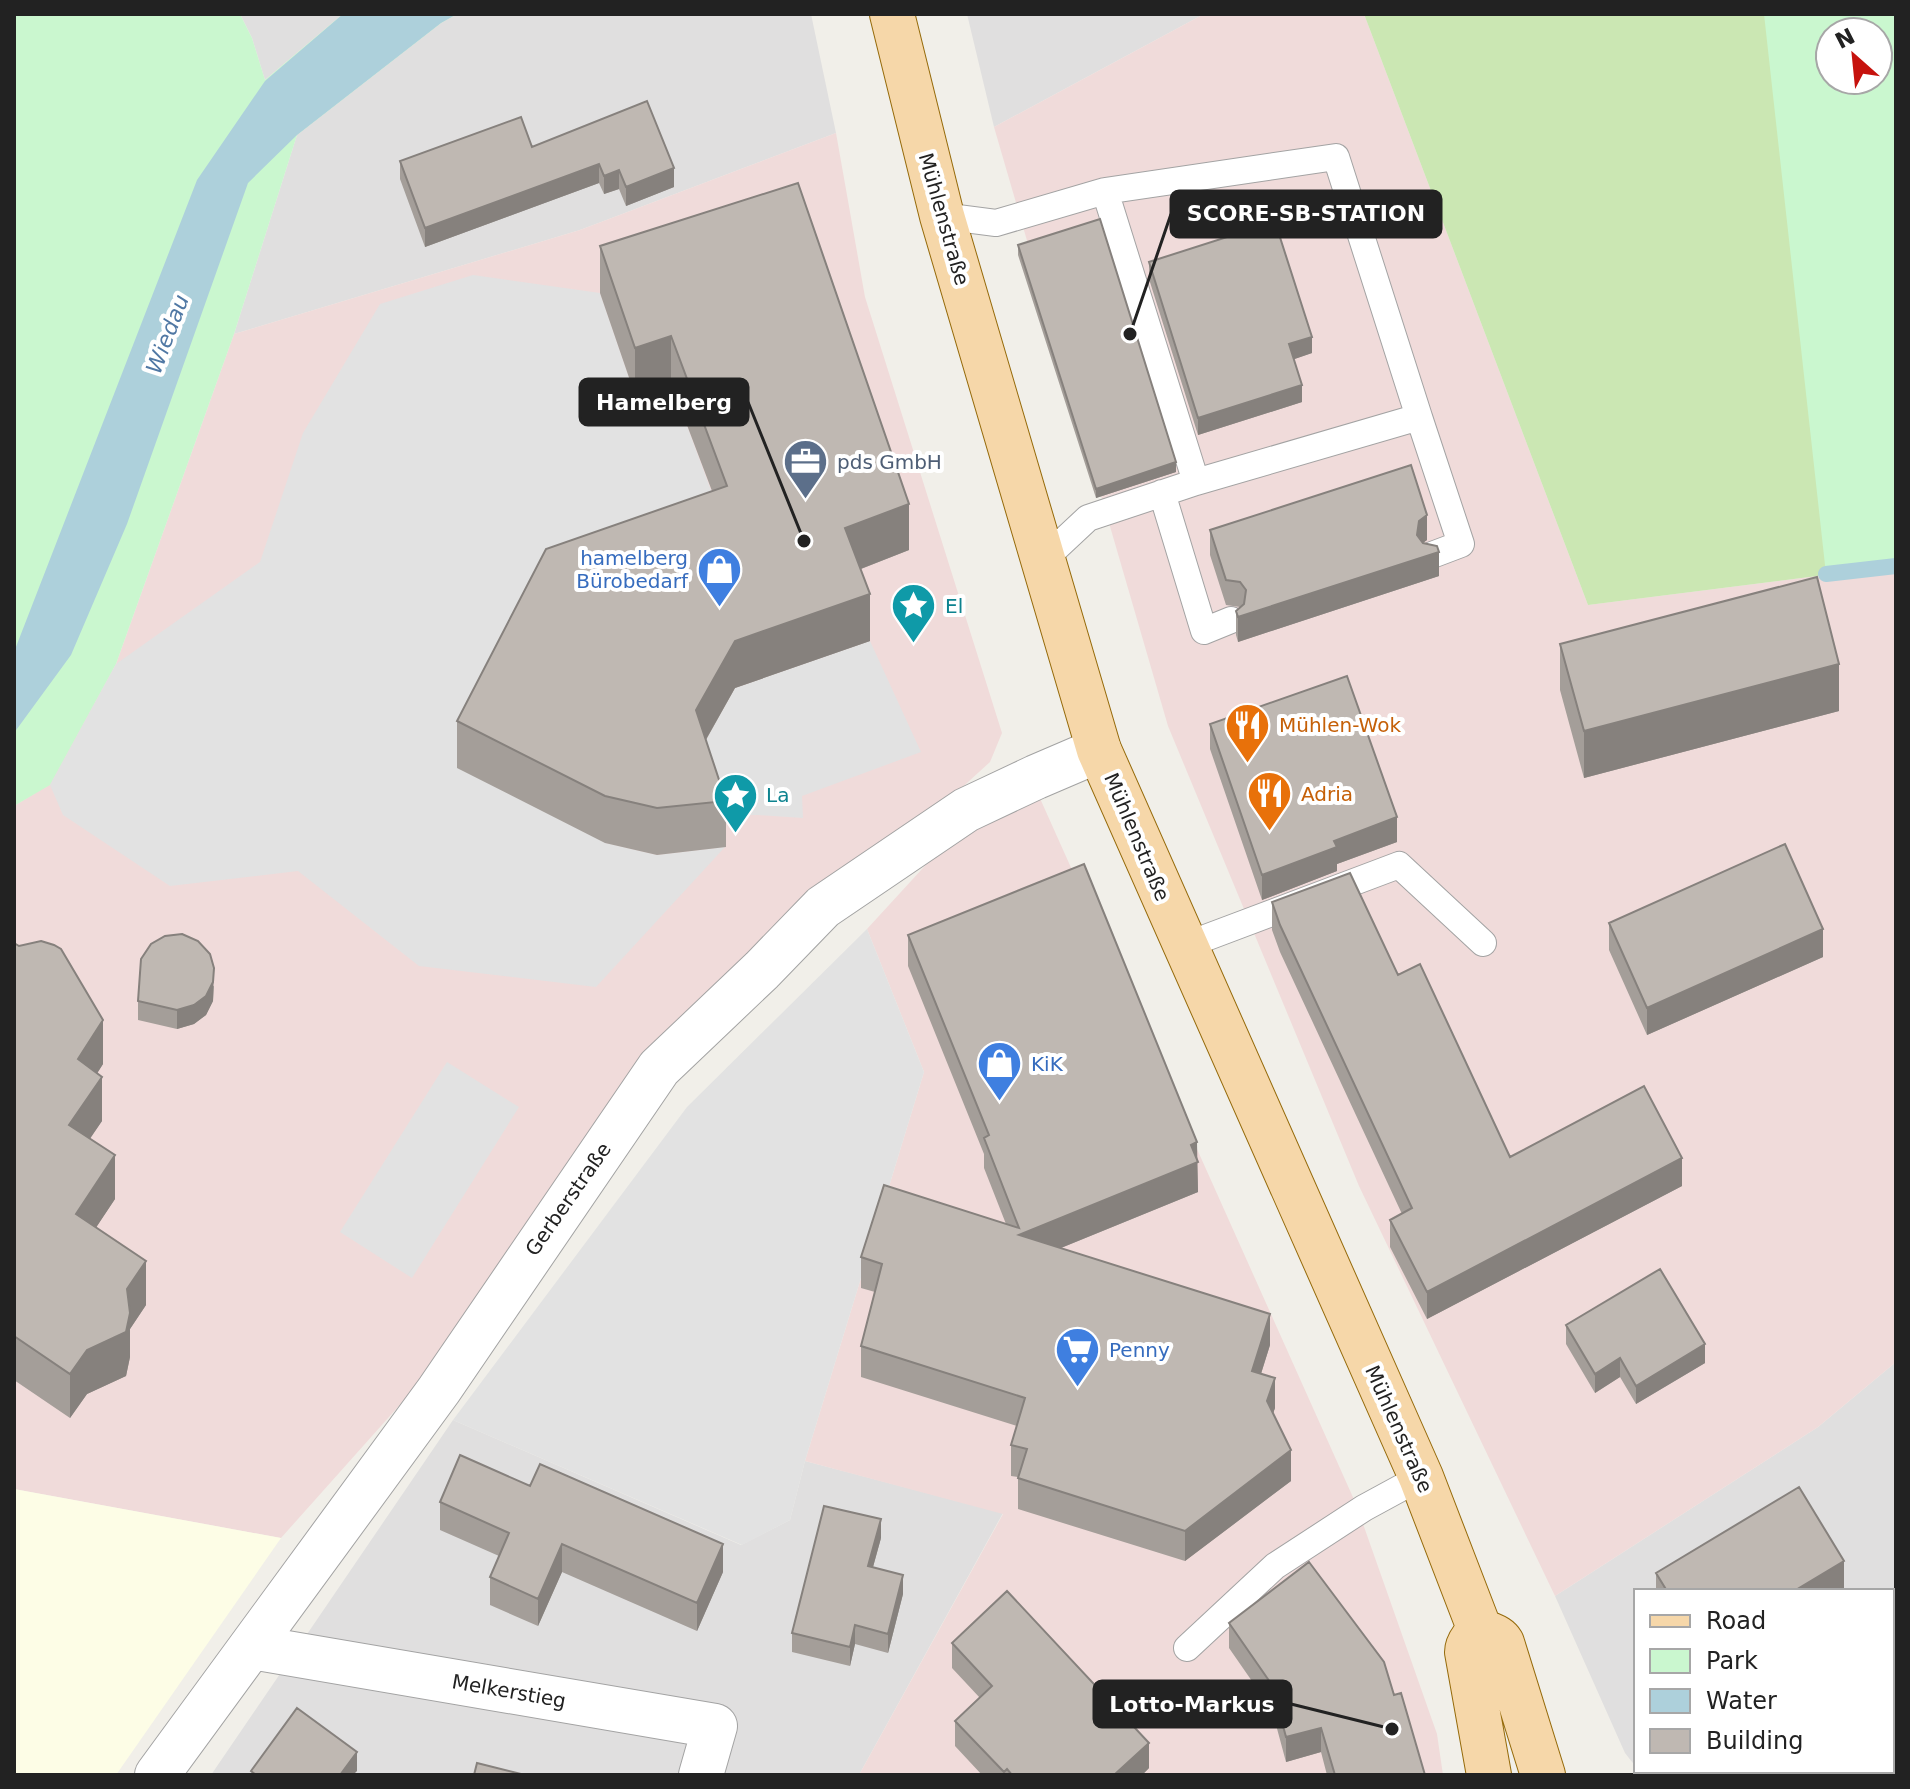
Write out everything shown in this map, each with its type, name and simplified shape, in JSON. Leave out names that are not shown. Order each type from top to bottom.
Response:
[{"type":"main road","name":"Mühlenstraße","points":[[892,14],[942,216],[1099,750],[1421,1477],[1478,1625],[1502,1643],[1543,1775]]},
{"type":"main road","points":[[1478,1625],[1467,1652],[1489,1775]]},
{"type":"street","name":"Gerberstraße","points":[[157,1775],[439,1390],[659,1068],[823,907],[966,810],[1099,750]]},
{"type":"street","name":"Melkerstieg","points":[[251,1647],[715,1726],[701,1775]]},
{"type":"lane","points":[[942,216],[996,223],[1105,191],[1336,157],[1461,544],[1432,555]]},
{"type":"lane","points":[[1105,191],[1196,482]]},
{"type":"lane","points":[[1042,561],[1088,518],[1196,482],[1419,417]]},
{"type":"lane","points":[[1162,493],[1204,631],[1231,620]]},
{"type":"lane","points":[[1184,946],[1399,865],[1483,943]]},
{"type":"lane","points":[[1187,1648],[1275,1566],[1364,1508],[1421,1477]]},
{"type":"shaded area","points":[[240,14],[343,14],[265,80],[252,38]]},
{"type":"shaded area","points":[[457,14],[811,14],[836,133],[580,230],[234,334],[297,135],[441,23]]},
{"type":"shaded area","points":[[967,14],[1204,14],[994,127]]},
{"type":"shaded area","points":[[1204,14],[1364,14],[1588,605],[1896,566],[1896,1362],[1818,1427],[1555,1596],[1359,1186],[1168,726],[994,127]]},
{"type":"shaded area","points":[[836,133],[865,297],[1002,733],[990,762],[956,793],[838,878],[447,1352],[281,1538],[14,1489],[14,806],[50,784],[116,664],[234,334],[580,230]]},
{"type":"shaded area","points":[[473,275],[600,293],[635,395],[671,383],[727,533],[457,767],[606,843],[657,855],[725,847],[596,987],[419,966],[298,871],[170,886],[63,815],[50,785],[116,664],[260,562],[303,433],[380,304]]},
{"type":"shaded area","points":[[870,641],[921,752],[802,796],[803,818],[716,816],[696,757],[735,688]]},
{"type":"shaded area","points":[[1034,785],[1356,1504],[1437,1734],[1443,1775],[859,1775],[1003,1514],[805,1461],[924,1072],[867,929],[967,820]]},
{"type":"shaded area","points":[[867,929],[924,1072],[805,1461],[790,1520],[742,1545],[453,1420],[687,1107]]},
{"type":"shaded area","points":[[447,1062],[519,1107],[412,1278],[340,1232]]},
{"type":"shaded area","points":[[1896,1362],[1896,1775],[1643,1775],[1641,1773],[1894,1773],[1894,1589],[1634,1589],[1634,1764],[1625,1753],[1555,1596],[1818,1427]]},
{"type":"shaded area","points":[[453,1420],[741,1545],[790,1520],[805,1461],[1003,1513],[859,1775],[211,1775]]},
{"type":"shaded area","points":[[14,1489],[281,1538],[116,1775],[14,1775]]},
{"type":"green space","points":[[14,14],[240,14],[252,38],[265,80],[343,14],[457,14],[441,23],[297,135],[234,334],[116,664],[50,785],[14,806]]},
{"type":"green space","points":[[1364,14],[1896,14],[1896,566],[1588,605]]},
{"type":"green space","points":[[1764,14],[1896,14],[1896,566],[1826,574]]},
{"type":"water","name":"Wiedau","points":[[343,14],[457,14],[441,23],[297,135],[248,183],[127,524],[71,655],[14,733],[14,652],[197,180],[265,81]]},
{"type":"building","points":[[647,101],[674,168],[626,187],[619,170],[604,176],[599,164],[425,228],[400,161],[521,117],[532,147]]},
{"type":"building","points":[[798,183],[909,504],[845,528],[870,594],[735,641],[696,710],[726,801],[657,808],[605,796],[457,721],[546,549],[727,486],[671,336],[635,348],[600,246]]},
{"type":"building","points":[[1100,219],[1176,462],[1096,489],[1018,245]]},
{"type":"building","points":[[1277,228],[1312,337],[1289,344],[1302,385],[1198,418],[1149,262],[1252,229],[1254,235]]},
{"type":"building","points":[[1411,465],[1427,515],[1419,521],[1417,535],[1423,543],[1437,546],[1439,552],[1238,617],[1236,611],[1244,604],[1246,590],[1240,582],[1226,580],[1210,530]]},
{"type":"building","points":[[1817,577],[1839,664],[1584,731],[1560,644]]},
{"type":"building","points":[[1347,676],[1397,817],[1334,841],[1337,847],[1262,875],[1210,724]]},
{"type":"building","points":[[1785,844],[1823,929],[1647,1008],[1609,923]]},
{"type":"building","points":[[1084,864],[1197,1142],[1191,1145],[1198,1162],[1019,1235],[1270,1314],[1252,1371],[1275,1378],[1267,1401],[1291,1450],[1185,1531],[1018,1478],[1027,1449],[1011,1445],[1025,1398],[861,1346],[882,1264],[861,1257],[884,1185],[1019,1228],[984,1138],[989,1135],[908,935]]},
{"type":"building","points":[[1350,873],[1398,975],[1420,964],[1510,1157],[1644,1086],[1682,1158],[1427,1292],[1390,1220],[1412,1208],[1272,902]]},
{"type":"building","points":[[182,934],[198,941],[210,954],[214,968],[213,982],[206,996],[194,1005],[177,1010],[138,1001],[141,959],[151,944],[165,936]]},
{"type":"building","points":[[41,941],[61,949],[103,1020],[78,1059],[102,1077],[69,1125],[115,1155],[76,1214],[146,1261],[127,1289],[130,1313],[126,1332],[87,1350],[70,1374],[14,1336],[14,943],[19,946]]},
{"type":"building","points":[[1660,1269],[1705,1344],[1636,1386],[1620,1358],[1595,1374],[1566,1325]]},
{"type":"building","points":[[460,1455],[530,1486],[540,1464],[723,1544],[697,1603],[562,1544],[538,1599],[490,1577],[509,1533],[440,1502]]},
{"type":"building","points":[[1799,1487],[1844,1561],[1797,1589],[1666,1589],[1656,1573]]},
{"type":"building","points":[[824,1506],[881,1519],[868,1566],[903,1575],[888,1634],[855,1625],[850,1647],[792,1633]]},
{"type":"building","points":[[1309,1562],[1384,1662],[1394,1695],[1401,1693],[1425,1775],[1335,1775],[1321,1728],[1286,1737],[1272,1685],[1229,1623]]},
{"type":"building","points":[[1007,1591],[1149,1743],[1114,1775],[1012,1775],[1007,1769],[1004,1772],[955,1721],[992,1686],[952,1643]]},
{"type":"building","points":[[297,1708],[357,1752],[340,1775],[256,1775],[251,1771]]},
{"type":"building","points":[[477,1763],[525,1775],[474,1775]]},
{"type":"waterway","points":[[1826,574],[1896,566]]},
{"type":"place","name":"SCORE-SB-STATION","points":[[1130,334]]},
{"type":"place","name":"pds GmbH","points":[[806,501]]},
{"type":"place","name":"Hamelberg","points":[[804,541]]},
{"type":"place","name":"hamelberg Bürobedarf","points":[[719,609]]},
{"type":"place","name":"El","points":[[914,645]]},
{"type":"place","name":"Mühlen-Wok","points":[[1248,764]]},
{"type":"place","name":"Adria","points":[[1270,833]]},
{"type":"place","name":"La","points":[[735,834]]},
{"type":"place","name":"KiK","points":[[1000,1103]]},
{"type":"place","name":"Penny","points":[[1078,1389]]},
{"type":"place","name":"Lotto-Markus","points":[[1392,1729]]}]
